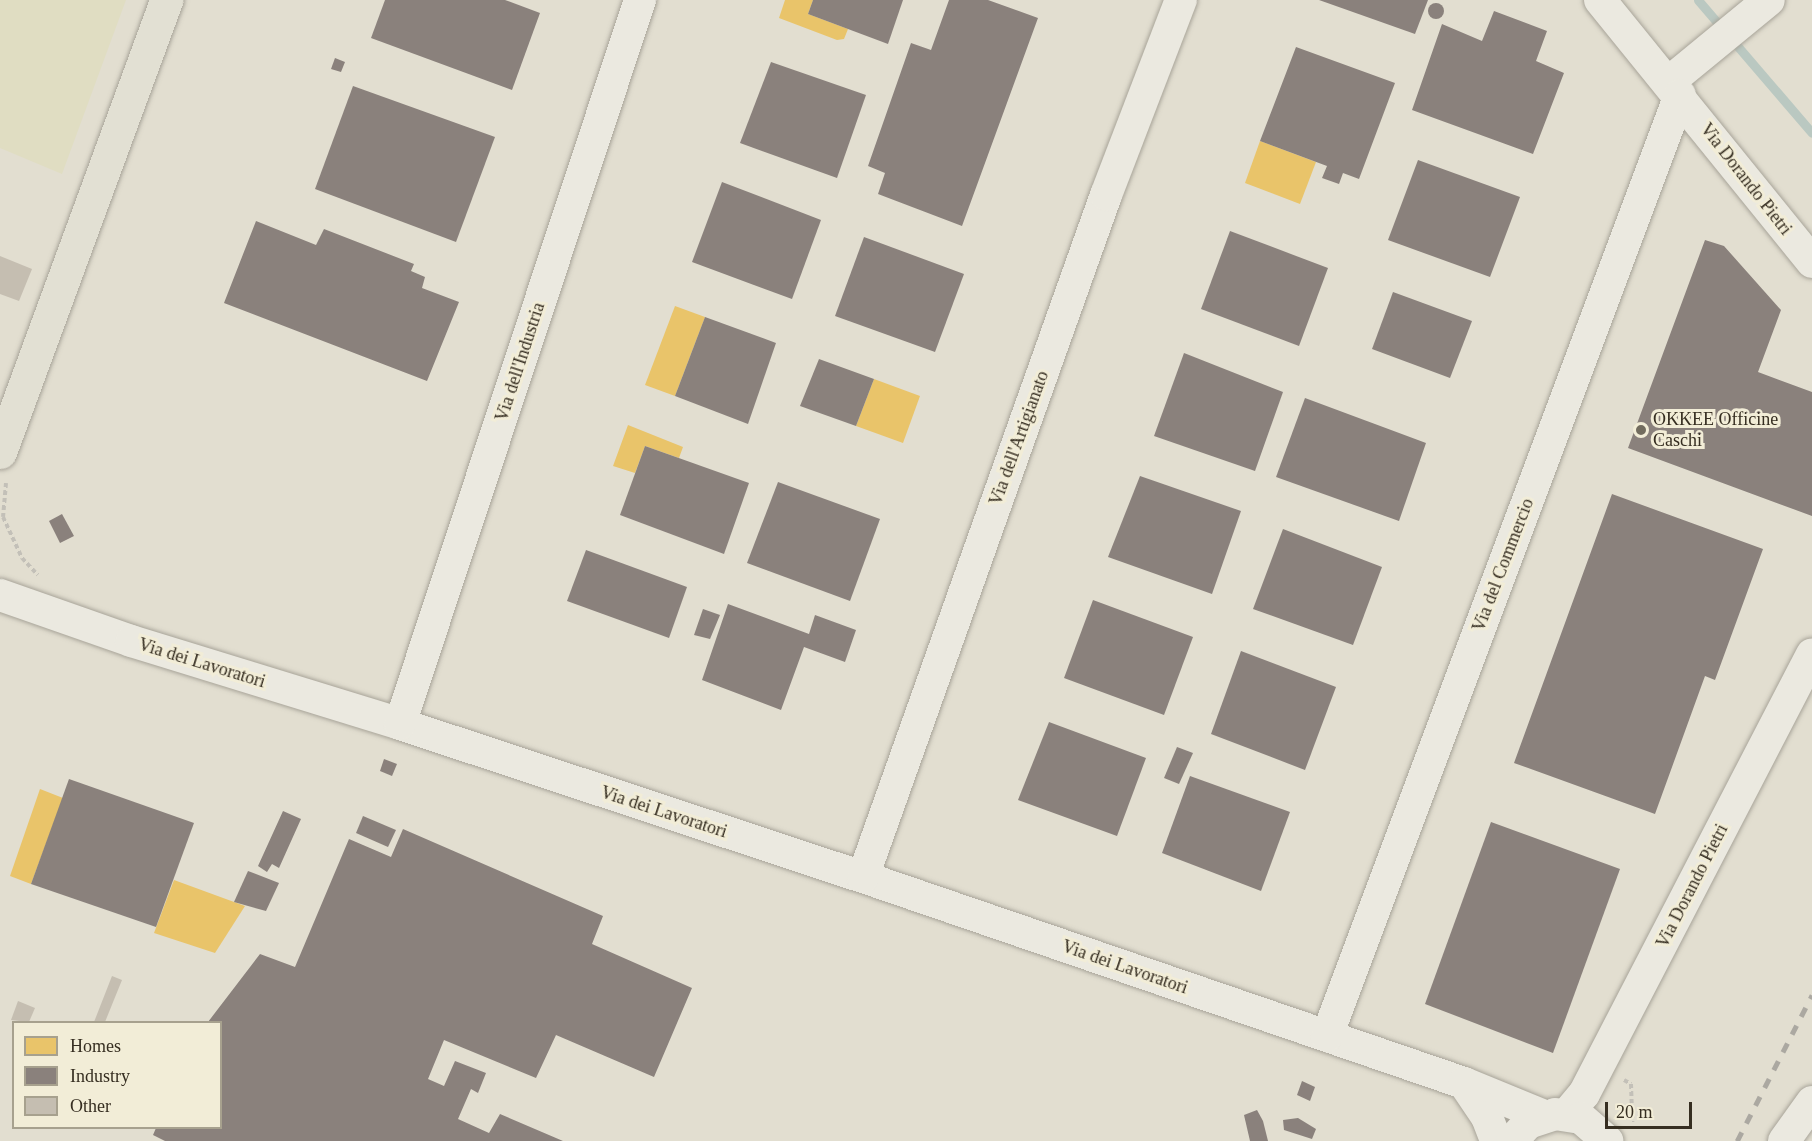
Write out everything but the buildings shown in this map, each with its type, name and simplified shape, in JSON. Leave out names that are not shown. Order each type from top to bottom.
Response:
[{"type":"main road","points":[[3,462],[166,0]]},
{"type":"street","name":"Via dell'Industria","points":[[400,724],[639,0]]},
{"type":"street","name":"Via dell'Artigianato","points":[[864,877],[1106,195],[1181,0]]},
{"type":"street","name":"Via Dorando Pietri","points":[[1600,0],[1675,89],[1812,262]]},
{"type":"street","points":[[1675,89],[1706,52],[1769,0]]},
{"type":"street","name":"Via del Commercio","points":[[1327,1036],[1675,89]]},
{"type":"street","name":"Via dei Lavoratori","points":[[0,595],[131,641],[400,724],[864,877],[1327,1036]]},
{"type":"street","name":"Via Dorando Pietri","points":[[1512,1141],[1528,1123],[1555,1115],[1584,1094],[1812,655]]},
{"type":"street","points":[[1327,1036],[1555,1115],[1581,1118],[1615,1136]]},
{"type":"street","points":[[1598,1066],[1615,1136]]},
{"type":"street","points":[[1464,1083],[1487,1117],[1496,1141]]},
{"type":"street","points":[[1784,1141],[1812,1101]]},
{"type":"path","points":[[3,462],[3,517],[22,558],[42,579]]},
{"type":"path","points":[[1598,1066],[1631,1084],[1615,1136]]},
{"type":"shaded area","points":[[0,0],[126,0],[62,174],[0,148]]},
{"type":"waterway","points":[[1698,0],[1812,133]]},
{"type":"railway","points":[[1737,1141],[1812,995]]},
{"type":"place","name":"OKKEE Officine Caschi","points":[[1641,430]]}]
